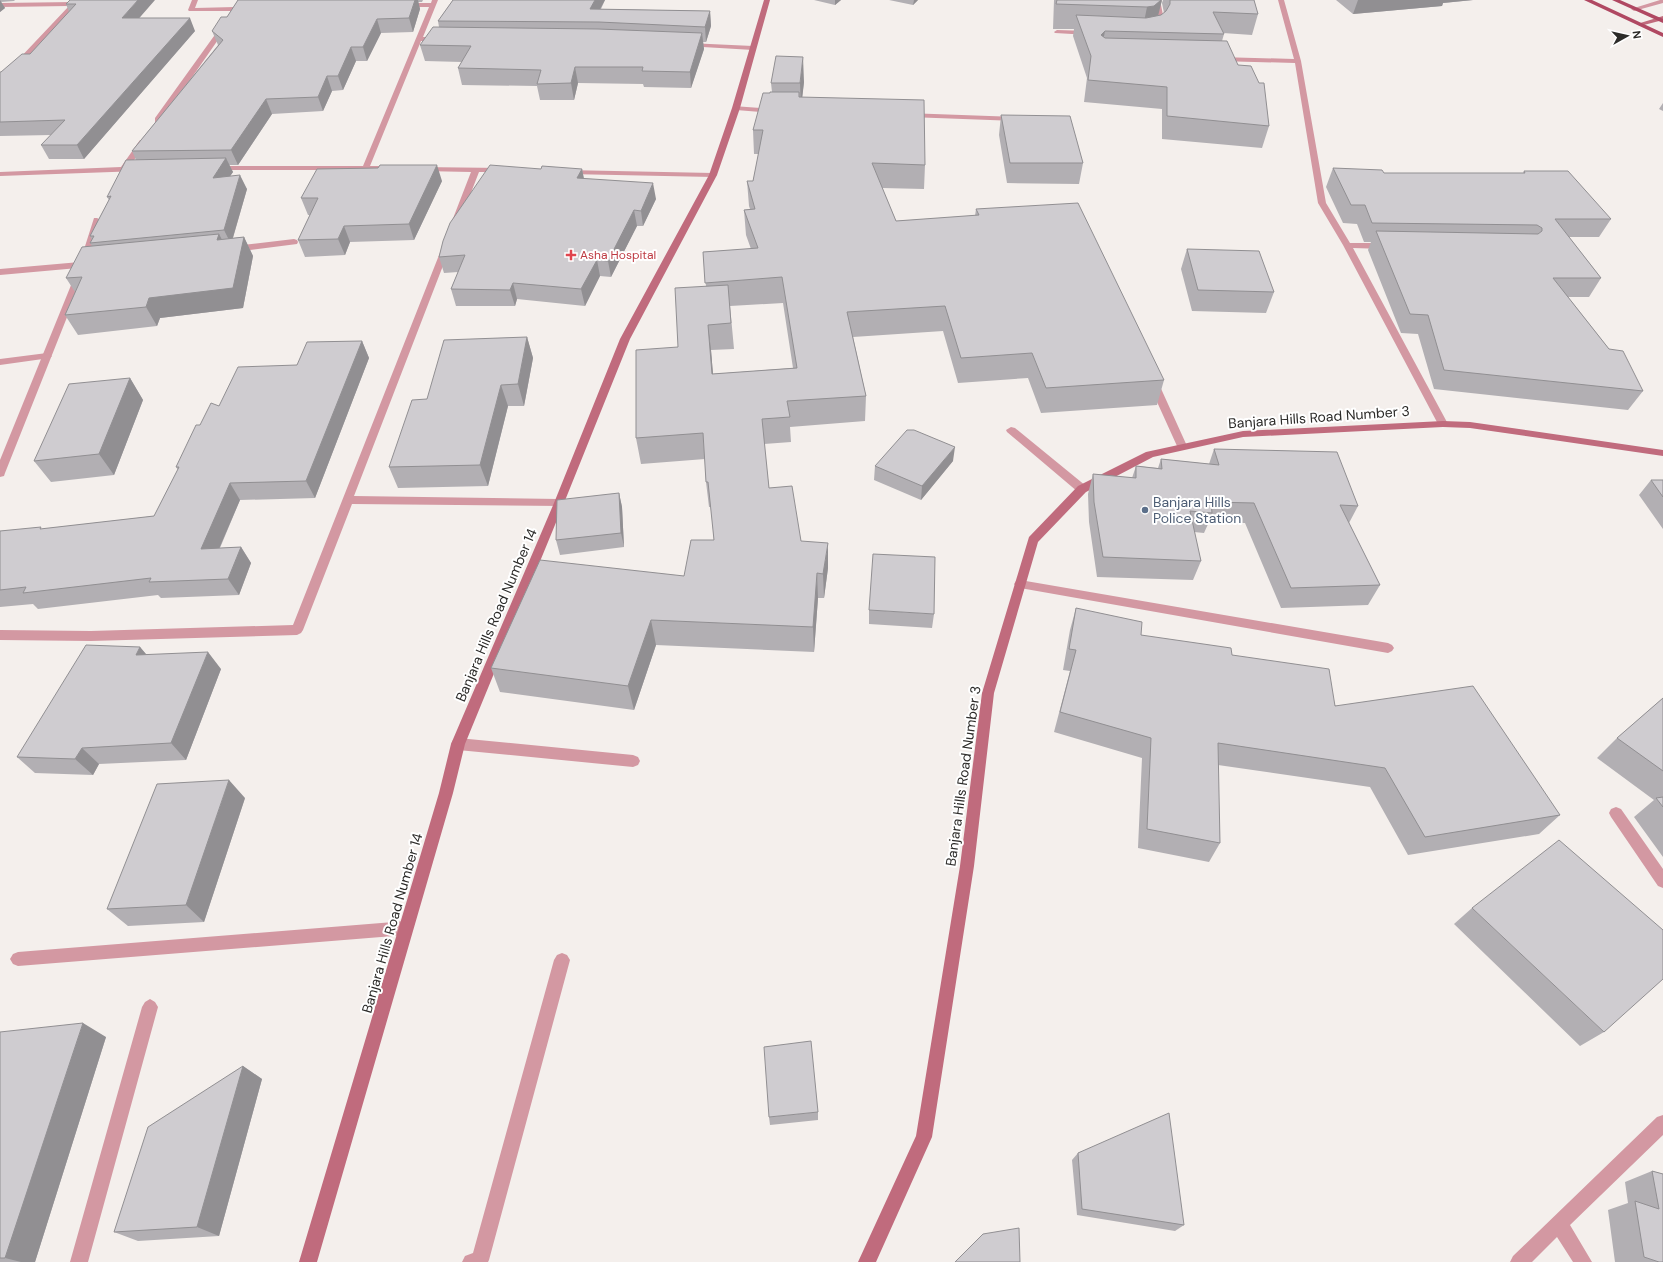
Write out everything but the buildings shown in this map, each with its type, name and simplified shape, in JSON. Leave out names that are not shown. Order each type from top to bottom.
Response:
[{"type":"main road","points":[[1588,0],[1663,35]]},
{"type":"main road","points":[[1615,0],[1662,20]]},
{"type":"street","points":[[195,0],[191,10],[252,9]]},
{"type":"street","points":[[155,124],[236,10],[245,0]]},
{"type":"street","name":"Banjara Hills Road Number 14","points":[[308,1262],[446,793],[458,744],[559,503],[625,339],[712,175],[736,108],[767,0]]},
{"type":"street","points":[[1154,33],[1159,30],[1162,25],[1157,0]]},
{"type":"street","points":[[1281,0],[1298,61],[1322,203],[1347,245],[1443,424]]},
{"type":"street","points":[[1634,8],[1663,1]]},
{"type":"street","points":[[366,167],[434,2],[394,6]]},
{"type":"street","points":[[0,5],[74,4],[0,83]]},
{"type":"street","points":[[1640,24],[1662,20]]},
{"type":"street","points":[[1057,32],[1096,33]]},
{"type":"street","points":[[419,39],[450,40]]},
{"type":"street","points":[[681,45],[753,48]]},
{"type":"street","points":[[1211,59],[1298,61]]},
{"type":"street","points":[[736,108],[753,111],[785,112]]},
{"type":"street","points":[[902,115],[1028,119]]},
{"type":"street","points":[[124,169],[146,137]]},
{"type":"street","points":[[210,168],[366,167],[508,170]]},
{"type":"street","points":[[0,174],[147,169]]},
{"type":"street","points":[[0,635],[91,636],[297,630],[476,170]]},
{"type":"street","points":[[563,172],[712,175]]},
{"type":"street","points":[[0,473],[83,265],[97,220]]},
{"type":"street","points":[[224,250],[294,242]]},
{"type":"street","points":[[1347,245],[1394,246]]},
{"type":"street","points":[[0,272],[99,263]]},
{"type":"street","points":[[0,362],[47,356]]},
{"type":"street","points":[[1150,376],[1182,446]]},
{"type":"street","name":"Banjara Hills Road Number 3","points":[[867,1262],[924,1137],[966,866],[988,693],[1033,540],[1082,489],[1150,454],[1243,434],[1443,424],[1470,425],[1663,453]]},
{"type":"street","points":[[1011,430],[1082,489]]},
{"type":"street","points":[[348,500],[559,503]]},
{"type":"street","points":[[1020,584],[1388,648]]},
{"type":"street","points":[[458,744],[633,761]]},
{"type":"street","points":[[1616,813],[1663,881]]},
{"type":"street","points":[[18,959],[406,928]]},
{"type":"street","points":[[471,1262],[480,1260],[562,960]]},
{"type":"street","points":[[80,1262],[150,1007]]},
{"type":"street","points":[[1519,1262],[1663,1123]]},
{"type":"street","points":[[1559,1224],[1583,1262]]},
{"type":"place","name":"Asha Hospital","points":[[571,255]]},
{"type":"place","name":"Banjara Hills Police Station","points":[[1145,510]]}]
